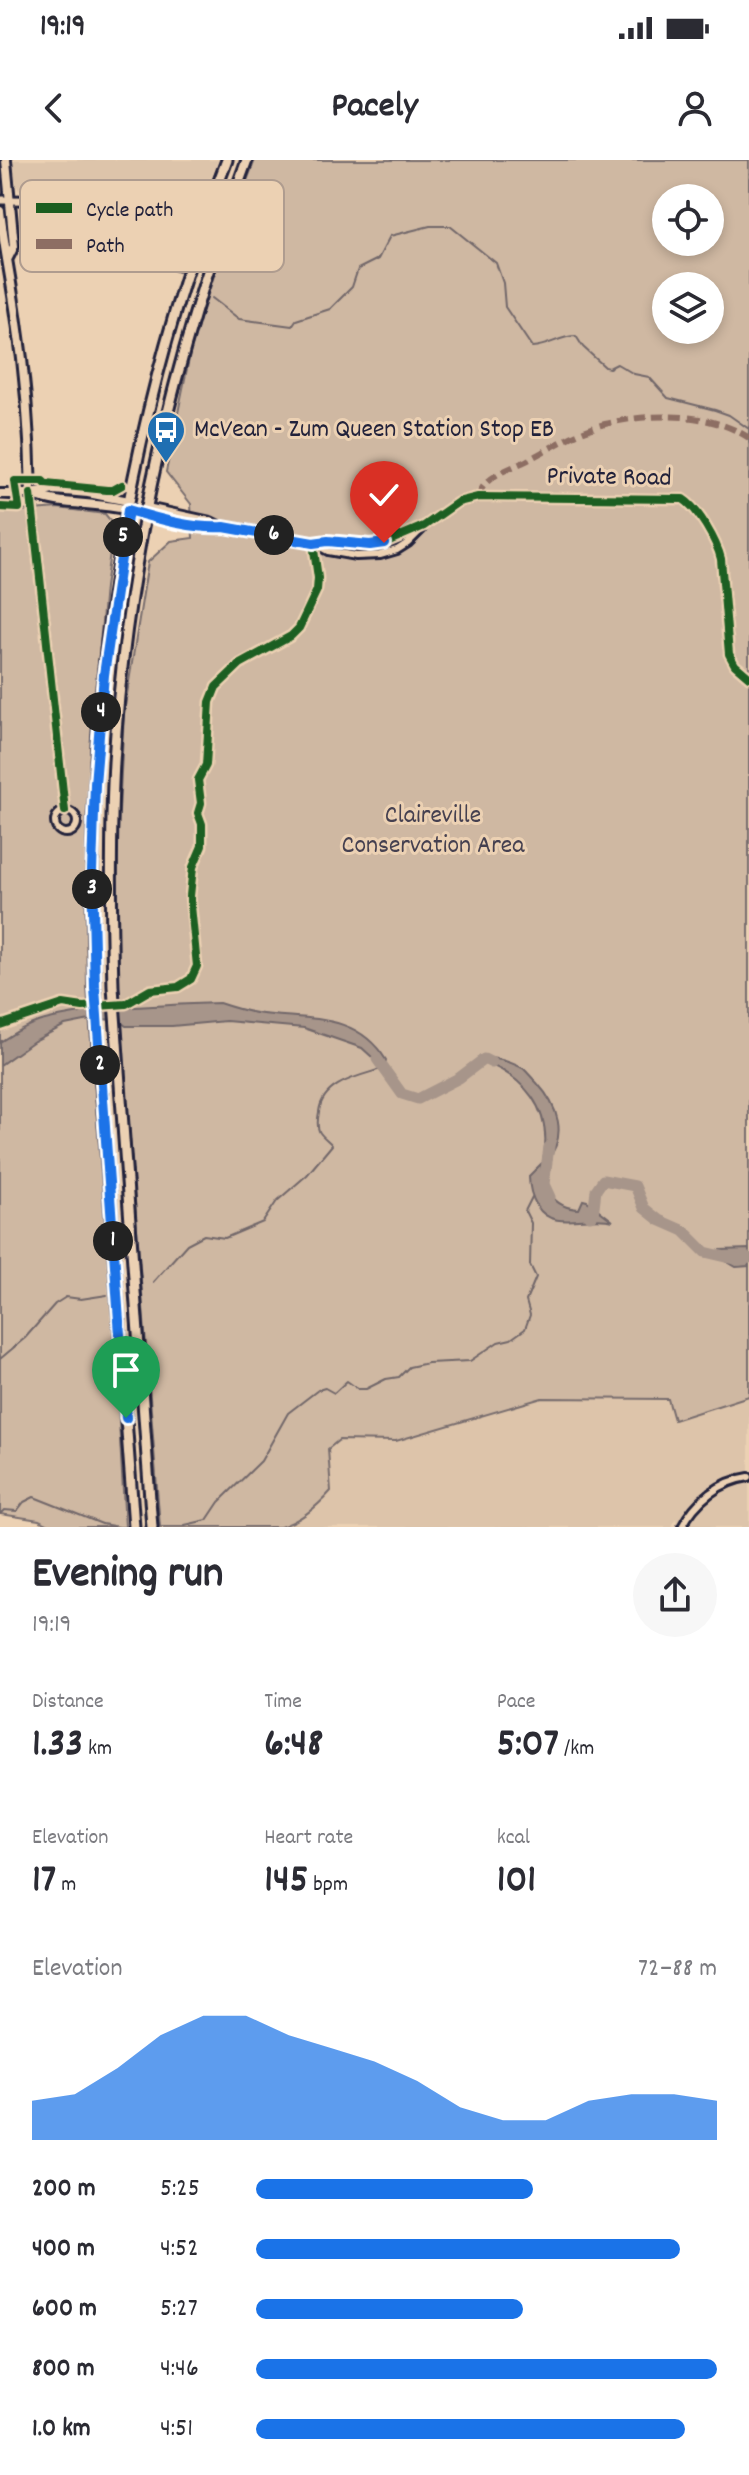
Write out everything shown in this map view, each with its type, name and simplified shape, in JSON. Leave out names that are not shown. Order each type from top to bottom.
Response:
[{"type":"main road","points":[[6,160],[5,200],[14,246],[8,258]]},
{"type":"main road","points":[[220,180],[227,160]]},
{"type":"main road","points":[[239,180],[247,160]]},
{"type":"main road","points":[[0,211],[20,346],[31,494]]},
{"type":"main road","points":[[134,1527],[98,1049],[92,871],[96,773],[109,633],[129,506],[167,344],[189,272]]},
{"type":"main road","points":[[152,1527],[113,987],[111,867],[115,748],[127,632],[146,511],[180,363],[208,272]]},
{"type":"main road","points":[[0,494],[31,494],[48,490],[79,492],[129,506]]},
{"type":"street","points":[[31,494],[65,811]]},
{"type":"street","name":"Private Road","points":[[424,526],[458,502],[478,497],[683,499],[690,504],[717,544],[729,654],[735,665],[749,677]]},
{"type":"street","points":[[129,506],[210,528],[224,527],[313,543],[328,541],[370,545],[404,536],[424,526]]},
{"type":"street","points":[[313,543],[328,551],[356,556],[380,555],[408,543],[424,526]]},
{"type":"street","points":[[682,1527],[708,1495],[726,1483],[749,1477]]},
{"type":"shaded area","points":[[13,160],[218,160],[210,180],[20,180],[20,190],[16,186]]},
{"type":"shaded area","points":[[219,1003],[256,1013],[344,1025],[373,1044],[386,1060],[384,1068],[362,1048],[304,1028],[226,1021],[126,1026],[118,1020],[95,1019],[65,1025],[34,1041],[0,1065],[0,1042],[39,1022],[109,1009]]},
{"type":"shaded area","points":[[482,1057],[524,1069],[550,1101],[559,1131],[547,1161],[543,1160],[544,1125],[532,1097],[509,1075],[478,1060]]},
{"type":"shaded area","points":[[541,1164],[547,1189],[556,1201],[579,1209],[583,1200],[587,1201],[613,1221],[562,1221],[544,1214],[533,1199],[529,1180]]},
{"type":"shaded area","points":[[749,1249],[749,1266],[736,1267],[714,1254],[720,1250]]},
{"type":"shaded area","points":[[749,1396],[749,1527],[677,1527],[676,1518],[672,1527],[289,1527],[289,1524],[318,1506],[331,1491],[328,1448],[339,1440],[396,1441],[542,1398],[668,1399],[675,1420]]},
{"type":"green space","name":"Claireville Conservation Area","points":[[255,160],[749,160],[749,1396],[674,1420],[668,1399],[542,1398],[396,1441],[339,1440],[328,1449],[331,1491],[314,1508],[294,1521],[280,1527],[160,1527],[117,957],[117,852],[124,713],[148,562],[171,541],[193,538],[191,504],[166,472],[190,354],[215,272],[284,272],[284,180],[247,180]]},
{"type":"green space","points":[[58,508],[105,514],[114,525],[105,587],[91,747],[86,912],[87,988],[125,1527],[53,1527],[39,1520],[0,1514],[0,509]]},
{"type":"waterway","points":[[212,298],[239,319],[292,326],[296,320],[330,309],[352,287],[358,269],[378,259],[390,236],[430,226],[450,226],[496,263],[503,283],[505,307],[532,347],[576,336],[583,347],[605,367],[617,364],[634,374],[649,377],[668,398],[729,415],[749,429]]},
{"type":"waterway","points":[[377,1059],[402,1094],[418,1099],[459,1078],[484,1059],[492,1063]]},
{"type":"waterway","points":[[153,1282],[187,1244],[204,1235],[225,1238],[263,1222],[277,1201],[307,1175],[332,1145],[318,1127],[322,1102],[327,1094],[344,1082],[384,1068]]},
{"type":"waterway","points":[[549,1147],[544,1184],[550,1197]]},
{"type":"waterway","points":[[590,1216],[593,1215],[596,1190],[603,1180],[635,1186],[644,1208],[659,1220],[684,1231],[705,1252],[739,1260],[749,1258]]},
{"type":"waterway","points":[[185,1525],[207,1520],[219,1502],[261,1461],[288,1413],[318,1390],[325,1388],[334,1393],[347,1381],[358,1389],[366,1389],[386,1379],[399,1377],[409,1367],[470,1361],[525,1329],[530,1315],[526,1301],[536,1277],[530,1265],[531,1223],[525,1211],[532,1197]]},
{"type":"waterway","points":[[0,1359],[25,1338],[55,1304],[66,1297],[81,1299],[107,1295]]},
{"type":"waterway","points":[[0,1514],[4,1510],[17,1511],[24,1502],[34,1497],[102,1524],[119,1527]]},
{"type":"marked path","points":[[478,497],[485,484],[498,474],[574,435],[622,420],[660,416],[698,419],[733,429],[749,438]]},
{"type":"cycle path","points":[[0,507],[19,508],[15,481],[43,481],[46,484],[107,490],[122,485]]},
{"type":"cycle path","points":[[31,494],[65,811]]},
{"type":"cycle path","points":[[0,1025],[63,1004],[83,1007],[126,1004],[150,990],[178,987],[191,979],[197,966],[190,896],[193,867],[202,846],[198,780],[206,765],[210,702],[216,687],[240,664],[291,636],[299,628],[317,590],[313,543],[384,543],[424,526],[458,502],[478,497],[683,499],[701,517],[719,552],[729,654],[735,665],[749,677]]},
{"type":"place","name":"McVean - Zum Queen Station Stop EB","points":[[166,464]]},
{"type":"route","points":[[126,1418],[100,1075],[92,871],[104,675],[128,510],[210,528],[267,533],[313,543],[384,543]]}]
